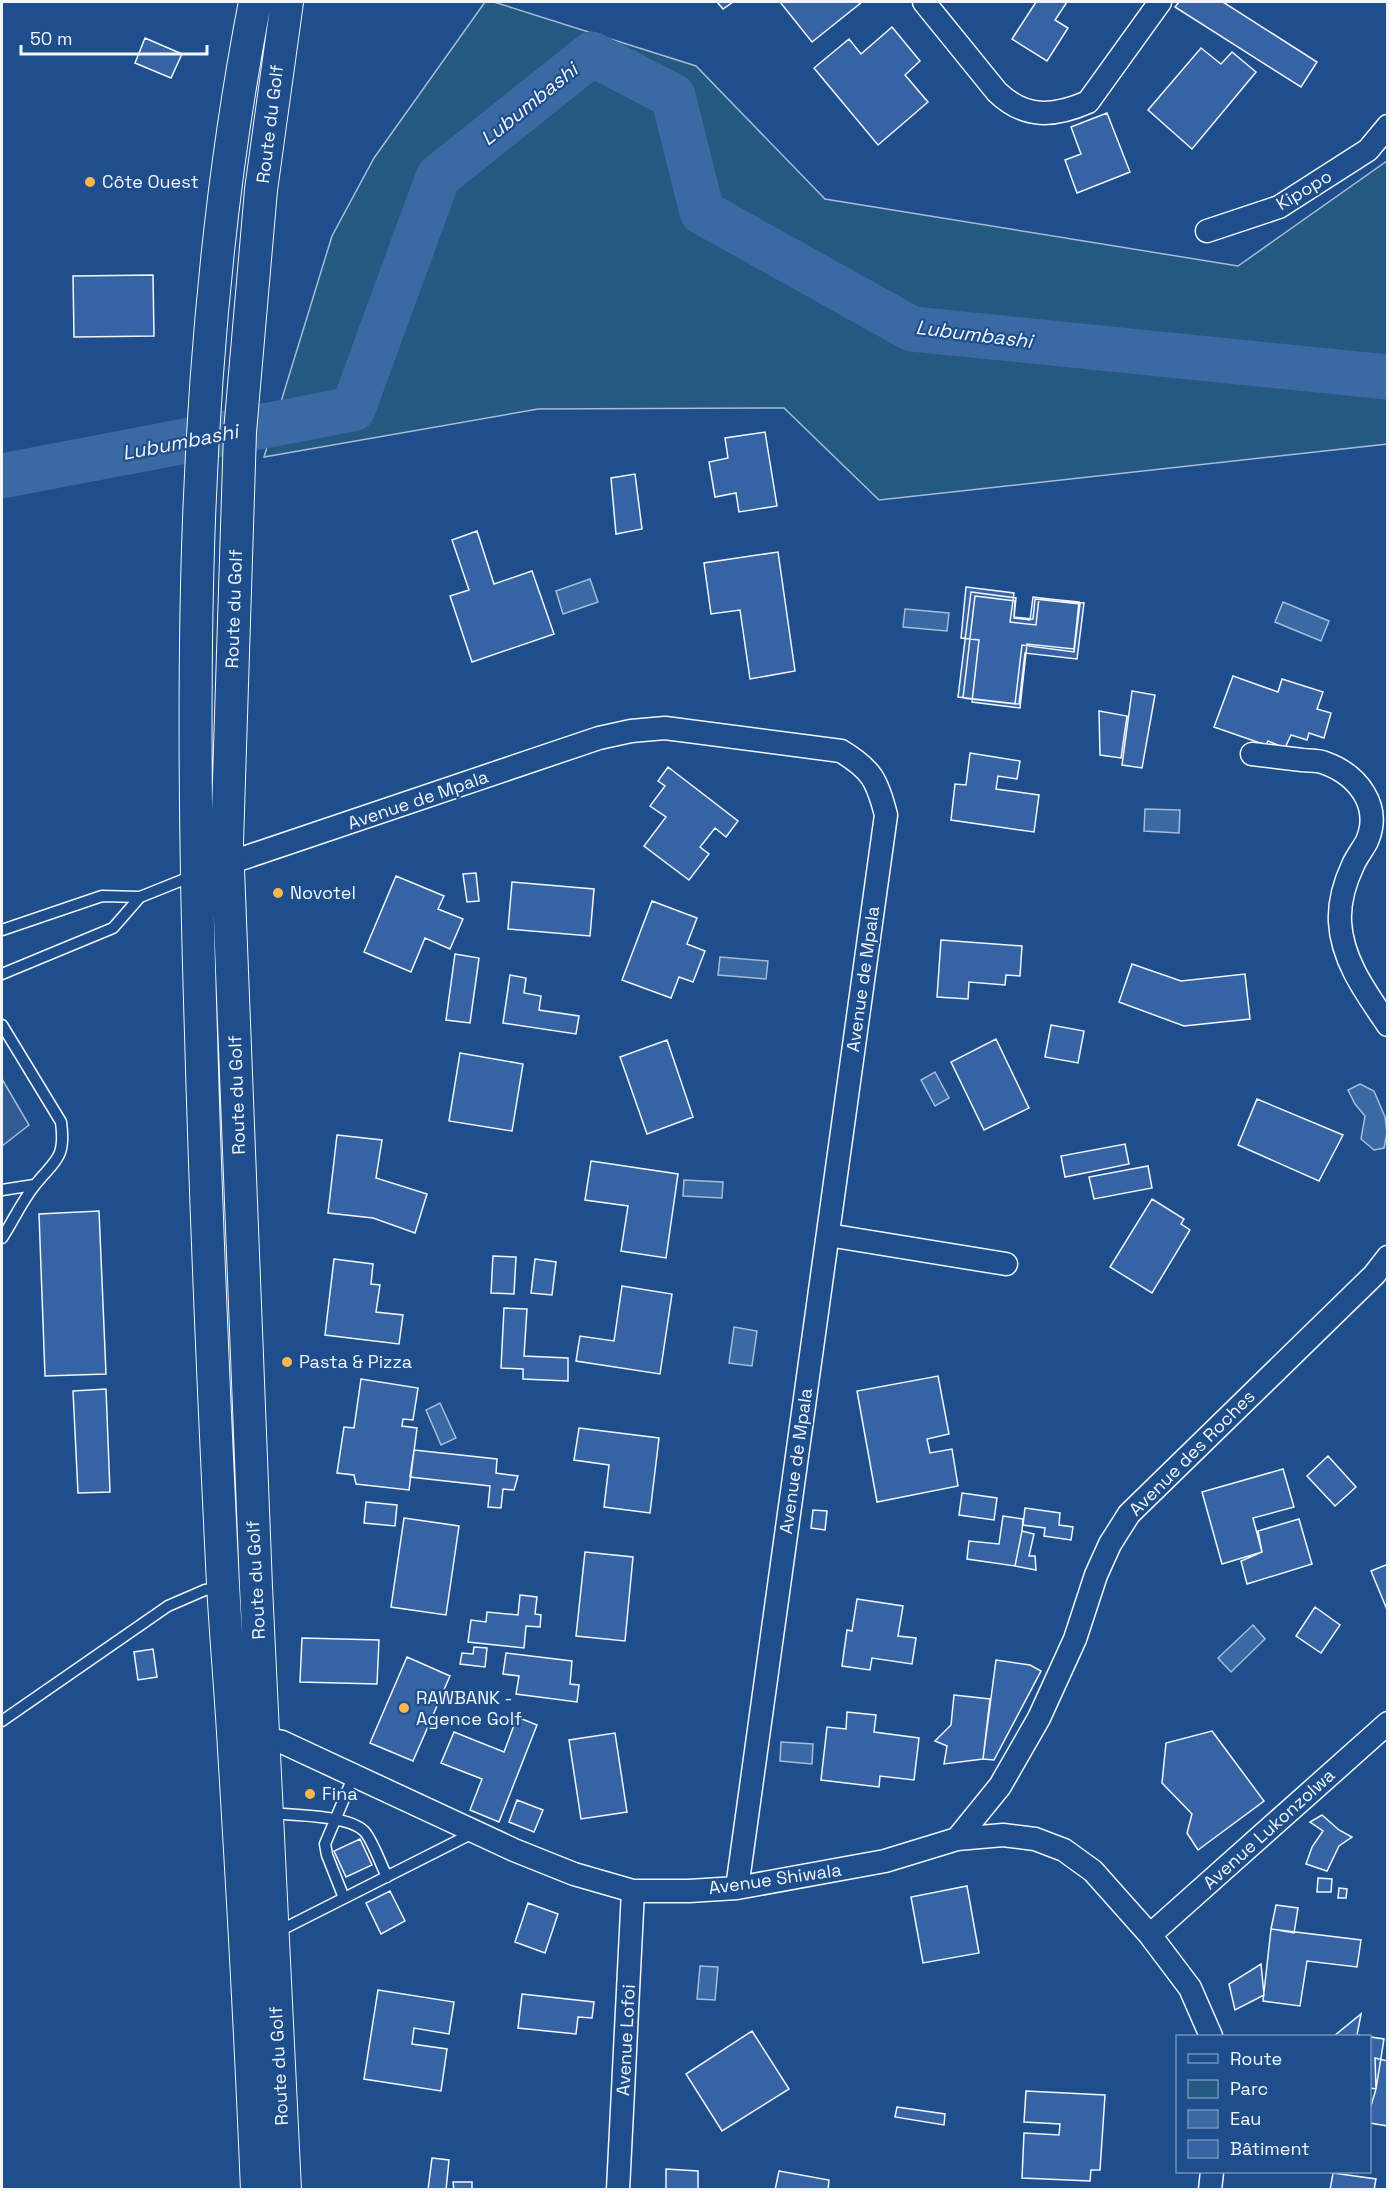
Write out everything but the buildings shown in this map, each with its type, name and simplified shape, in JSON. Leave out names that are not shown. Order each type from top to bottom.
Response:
[{"type":"main road","points":[[255,2],[239,94],[209,330],[201,473],[197,611],[197,874],[205,1162],[223,1588],[249,1740],[257,2190]]},
{"type":"main road","name":"Route du Golf","points":[[283,2],[261,190],[240,432],[228,863],[256,1587],[249,1740],[267,1812],[285,2190]]},
{"type":"main road","points":[[223,1588],[256,1587]]},
{"type":"street","points":[[924,2],[997,92],[1008,102],[1029,112],[1050,113],[1088,102],[1160,2]]},
{"type":"street","name":"Kipopo","points":[[1207,231],[1279,207],[1368,150],[1388,126]]},
{"type":"street","name":"Avenue de Mpala","points":[[197,874],[599,738],[631,731],[665,728],[841,751],[861,763],[878,784],[886,815],[737,1888]]},
{"type":"street","points":[[1252,753],[1324,762],[1345,775],[1361,789],[1371,807],[1372,825],[1343,893],[1340,923],[1346,951],[1358,980],[1388,1025]]},
{"type":"street","points":[[828,1234],[1006,1264]]},
{"type":"street","name":"Avenue des Roches","points":[[957,1839],[1000,1786],[1039,1718],[1075,1639],[1101,1564],[1110,1544],[1129,1514],[1374,1275],[1388,1257]]},
{"type":"street","name":"Avenue Lukonzolwa","points":[[1150,1935],[1388,1723]]},
{"type":"street","name":"Avenue Shiwala","points":[[249,1740],[298,1749],[514,1850],[574,1874],[633,1891],[737,1888],[885,1861],[957,1839],[1004,1835],[1035,1839],[1065,1850],[1093,1871],[1150,1935],[1190,1988],[1210,2035]]},
{"type":"street","name":"Avenue Lofoi","points":[[618,2190],[633,1891]]},
{"type":"street","points":[[1210,2190],[1212,2173]]},
{"type":"lane","points":[[2,930],[102,896],[140,897],[197,874]]},
{"type":"lane","points":[[2,974],[113,927],[140,897]]},
{"type":"lane","points":[[2,1025],[61,1122],[63,1138],[61,1152],[53,1165],[34,1185],[2,1238]]},
{"type":"lane","points":[[2,1190],[34,1185]]},
{"type":"lane","points":[[2,1721],[168,1606],[205,1590],[223,1588]]},
{"type":"lane","points":[[344,1898],[327,1856],[325,1844],[354,1775]]},
{"type":"lane","points":[[267,1812],[335,1818],[365,1831],[387,1877]]},
{"type":"lane","points":[[273,1929],[283,1929],[475,1832]]},
{"type":"green space","points":[[485,2],[494,2],[696,66],[825,199],[1238,266],[1387,161],[1387,444],[879,500],[784,408],[538,409],[264,457],[332,236],[374,158]]},
{"type":"shaded area","points":[[2,1079],[29,1125],[2,1146]]},
{"type":"water","points":[[590,579],[598,602],[563,614],[556,591]]},
{"type":"water","points":[[1283,602],[1329,621],[1321,641],[1275,622]]},
{"type":"water","points":[[905,609],[949,613],[947,631],[903,627]]},
{"type":"water","points":[[1145,809],[1180,810],[1179,833],[1144,831]]},
{"type":"water","points":[[720,957],[768,961],[766,979],[718,975]]},
{"type":"water","points":[[935,1072],[949,1098],[935,1106],[921,1080]]},
{"type":"water","points":[[1360,1084],[1374,1091],[1385,1117],[1387,1133],[1384,1148],[1374,1150],[1361,1139],[1365,1116],[1355,1104],[1348,1090]]},
{"type":"water","points":[[684,1180],[723,1182],[722,1198],[683,1196]]},
{"type":"water","points":[[734,1327],[757,1331],[752,1366],[729,1363]]},
{"type":"water","points":[[440,1403],[456,1438],[441,1445],[426,1410]]},
{"type":"water","points":[[1253,1625],[1265,1639],[1231,1672],[1218,1658]]},
{"type":"water","points":[[781,1742],[813,1744],[812,1764],[780,1761]]},
{"type":"water","points":[[700,1966],[718,1967],[715,2000],[697,1999]]},
{"type":"waterway","name":"Lubumbashi","points":[[2,476],[353,409],[438,177],[592,54],[673,96],[702,212],[912,329],[1388,377]]},
{"type":"place","name":"Côte Ouest","points":[[90,182]]},
{"type":"place","name":"Novotel","points":[[278,893]]},
{"type":"place","name":"Pasta & Pizza","points":[[287,1362]]},
{"type":"place","name":"RAWBANK - Agence Golf","points":[[404,1708]]},
{"type":"place","name":"Fina","points":[[310,1794]]}]
